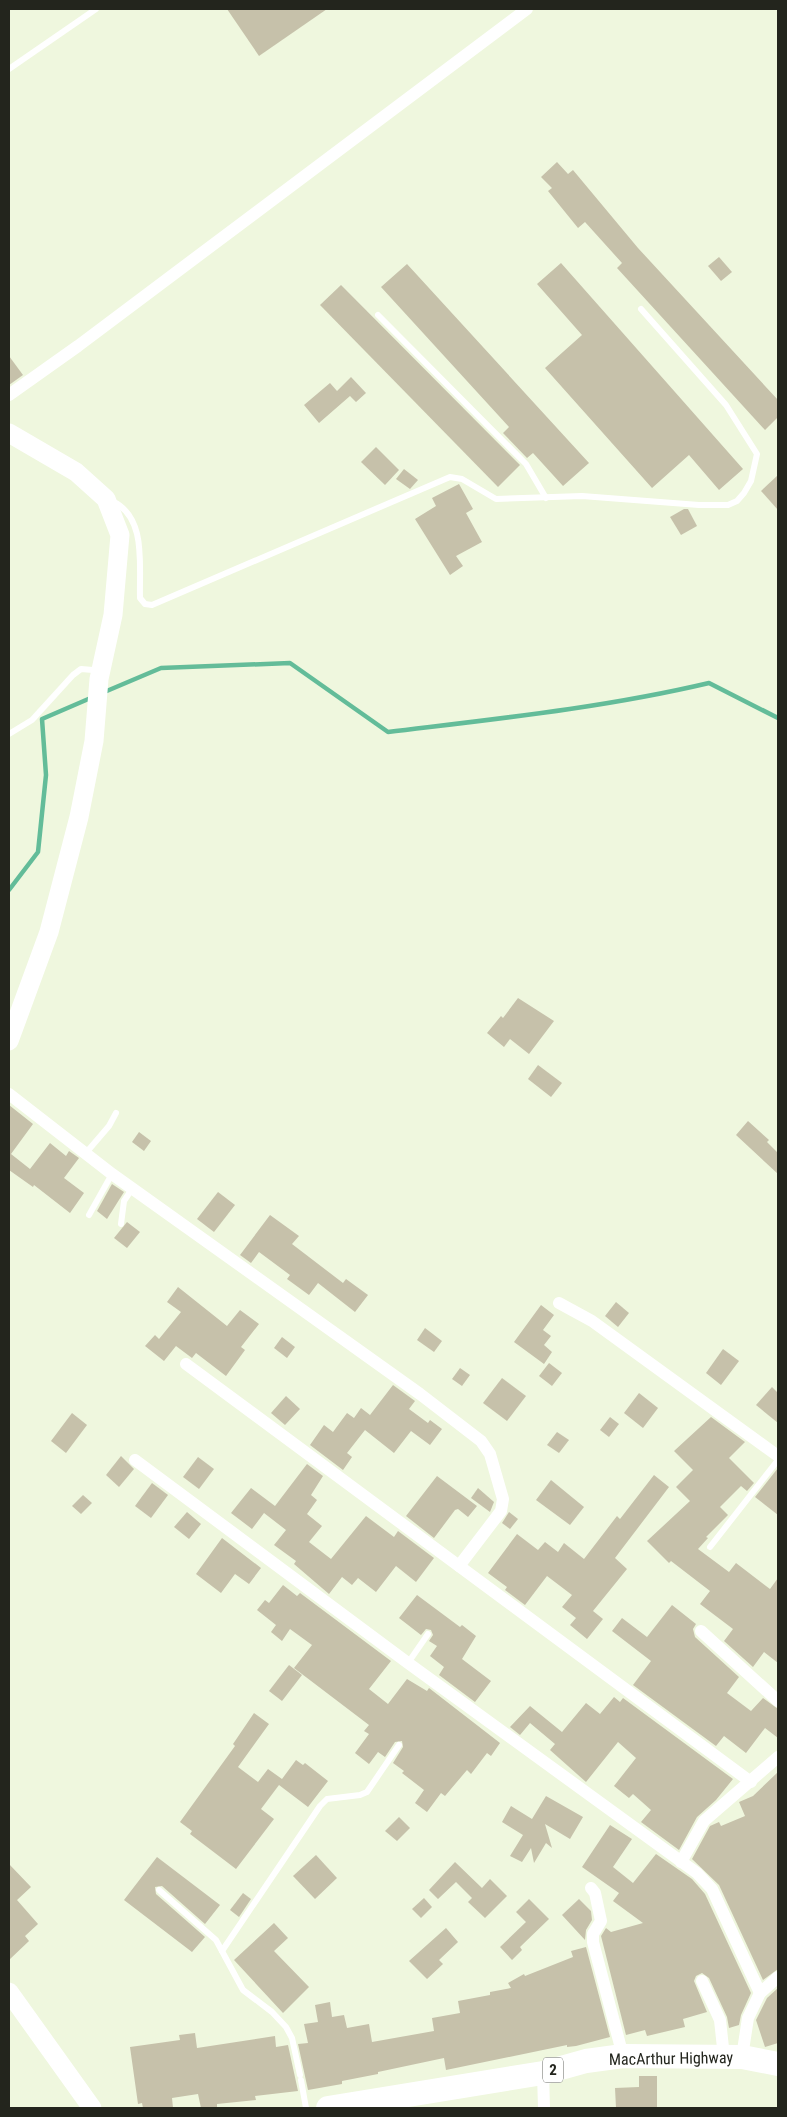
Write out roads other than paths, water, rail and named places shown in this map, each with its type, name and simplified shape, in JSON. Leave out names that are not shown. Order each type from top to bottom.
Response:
[{"type":"highway","name":"MacArthur Highway","points":[[328,2108],[543,2073],[586,2061],[623,2056],[733,2057],[778,2064]]},
{"type":"street","points":[[9,395],[78,346],[527,9]]},
{"type":"street","points":[[9,432],[76,472],[106,499],[120,535],[112,615],[99,683],[94,741],[79,817],[50,932],[9,1041]]},
{"type":"street","points":[[9,1094],[132,1189],[420,1394],[481,1441],[490,1454],[503,1499],[500,1511],[460,1566]]},
{"type":"street","points":[[559,1303],[592,1322],[778,1458]]},
{"type":"street","points":[[186,1364],[751,1782]]},
{"type":"street","points":[[135,1460],[408,1663],[697,1873],[712,1889],[760,1993]]},
{"type":"street","points":[[701,1631],[778,1701]]},
{"type":"street","points":[[681,1862],[704,1821],[778,1757]]},
{"type":"street","points":[[591,1888],[598,1903],[602,1921],[593,1934],[593,1942],[623,2056]]},
{"type":"street","points":[[733,2057],[760,1993],[778,1977]]},
{"type":"street","points":[[702,1981],[720,2020],[733,2057]]},
{"type":"street","points":[[9,1992],[92,2108]]},
{"type":"street","points":[[543,2073],[544,2108]]},
{"type":"lane","points":[[9,69],[96,9]]},
{"type":"lane","points":[[106,499],[123,506],[134,520],[138,540],[140,598],[145,604],[152,605],[450,477],[462,479],[496,499],[582,496],[699,505],[728,505],[741,497],[751,481],[757,454],[726,404],[641,309]]},
{"type":"lane","points":[[378,315],[526,464],[546,498]]},
{"type":"lane","points":[[9,734],[32,720],[73,675],[81,669],[93,670],[99,683]]},
{"type":"lane","points":[[85,1154],[106,1130],[116,1113]]},
{"type":"lane","points":[[89,1216],[112,1174]]},
{"type":"lane","points":[[121,1224],[124,1201],[132,1189]]},
{"type":"lane","points":[[710,1547],[778,1458]]},
{"type":"lane","points":[[408,1663],[428,1634]]},
{"type":"lane","points":[[222,1951],[320,1806],[327,1799],[360,1795],[367,1792],[399,1745]]},
{"type":"lane","points":[[159,1890],[216,1940],[243,1990],[272,2012],[286,2027],[292,2038],[306,2108]]},
{"type":"waterway","points":[[102,693],[161,668],[290,663],[388,732],[589,706],[709,683],[778,718]]},
{"type":"waterway","points":[[9,890],[38,852],[46,775],[42,719],[93,697]]}]
